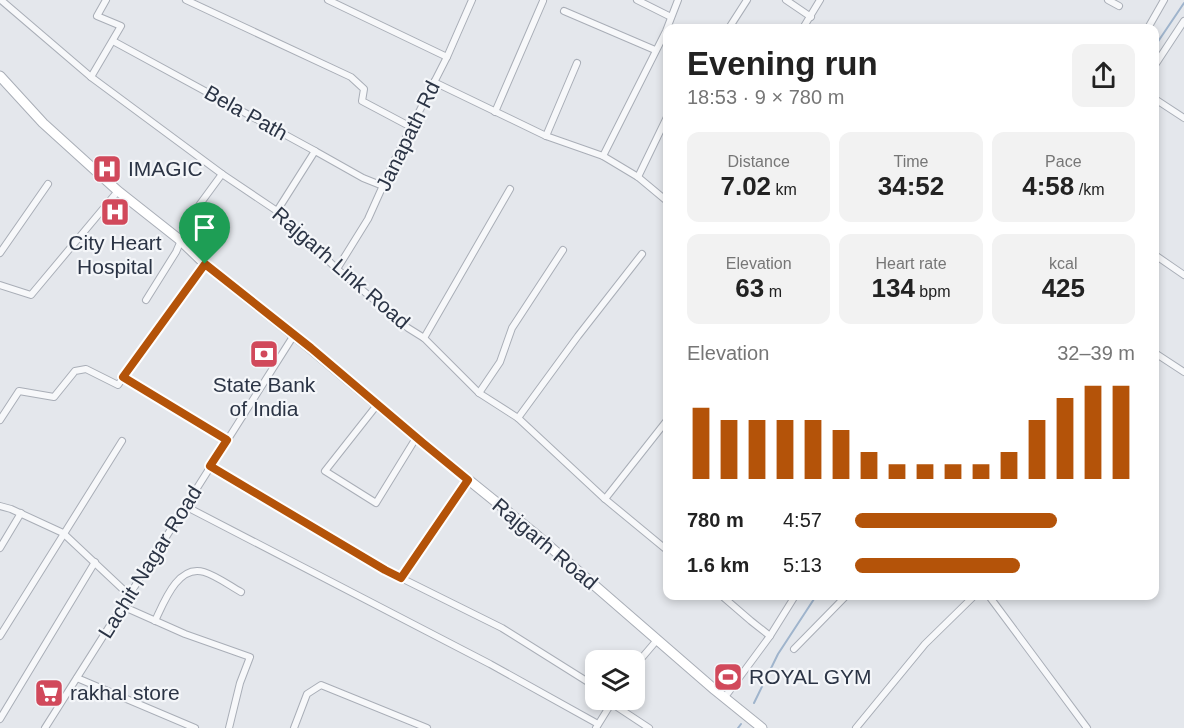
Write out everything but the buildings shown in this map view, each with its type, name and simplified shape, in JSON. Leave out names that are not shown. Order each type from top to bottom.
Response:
[{"type":"main road","name":"Rajgarh Road","points":[[1,78],[43,123],[118,191],[533,532],[758,727]]},
{"type":"street","name":"Rajgarh Link Road","points":[[1,0],[91,77],[222,174],[277,211],[337,269],[408,328],[424,338],[479,393],[518,418],[605,500],[663,547]]},
{"type":"street","points":[[91,77],[121,26],[97,16],[106,0]]},
{"type":"street","points":[[186,0],[351,77],[364,88],[362,101],[411,127]]},
{"type":"street","points":[[328,0],[447,57]]},
{"type":"street","name":"Janapath Rd","points":[[337,269],[368,219],[382,186],[447,57],[472,0]]},
{"type":"street","points":[[637,0],[671,16]]},
{"type":"street","points":[[669,24],[678,0]]},
{"type":"street","points":[[732,24],[747,0]]},
{"type":"street","points":[[786,0],[811,16]]},
{"type":"street","points":[[806,24],[820,0]]},
{"type":"street","points":[[1108,0],[1119,6]]},
{"type":"street","points":[[1150,24],[1164,0]]},
{"type":"street","points":[[495,112],[543,1]]},
{"type":"street","points":[[564,11],[656,50]]},
{"type":"street","points":[[1159,59],[1183,25]]},
{"type":"street","points":[[603,156],[663,38]]},
{"type":"street","name":"Bela Path","points":[[113,41],[363,178],[382,186]]},
{"type":"street","points":[[546,136],[578,63]]},
{"type":"street","points":[[434,82],[546,136],[603,156],[638,177],[663,198]]},
{"type":"street","points":[[1159,102],[1184,118]]},
{"type":"street","points":[[638,177],[663,125]]},
{"type":"street","points":[[277,211],[315,151]]},
{"type":"street","points":[[146,300],[176,252],[200,204],[222,174]]},
{"type":"street","points":[[0,253],[48,184]]},
{"type":"street","points":[[424,338],[510,189]]},
{"type":"street","points":[[0,285],[31,295],[118,191]]},
{"type":"street","points":[[479,393],[500,362],[512,328],[563,250]]},
{"type":"street","points":[[518,418],[642,254]]},
{"type":"street","points":[[1159,258],[1184,275]]},
{"type":"street","points":[[0,420],[19,391],[54,397],[75,370],[86,369],[118,385],[205,264]]},
{"type":"street","name":"Lachit Nagar Road","points":[[45,728],[294,335]]},
{"type":"street","points":[[1159,356],[1184,372]]},
{"type":"street","points":[[123,377],[227,440]]},
{"type":"street","points":[[377,405],[325,471],[376,503],[416,438]]},
{"type":"street","points":[[605,500],[663,425]]},
{"type":"street","points":[[0,636],[122,441]]},
{"type":"street","points":[[210,466],[385,570],[501,628],[585,680]]},
{"type":"street","points":[[401,578],[468,480]]},
{"type":"street","points":[[0,506],[21,513],[63,533],[129,595]]},
{"type":"street","points":[[185,506],[490,664],[597,726],[607,710]]},
{"type":"street","points":[[0,548],[21,513]]},
{"type":"street","points":[[0,719],[95,562]]},
{"type":"street","points":[[155,621],[170,592],[184,574],[196,570],[206,572],[241,592]]},
{"type":"street","points":[[727,600],[770,636]]},
{"type":"street","points":[[725,698],[770,636],[792,600]]},
{"type":"street","points":[[794,649],[842,600]]},
{"type":"street","points":[[856,728],[925,644],[970,600]]},
{"type":"street","points":[[992,600],[1088,728]]},
{"type":"street","points":[[122,606],[185,634],[250,657],[240,683],[229,728]]},
{"type":"street","points":[[645,654],[657,640]]},
{"type":"street","points":[[77,678],[195,728]]},
{"type":"street","points":[[294,728],[307,694],[321,685],[427,728]]},
{"type":"street","points":[[624,710],[649,728]]},
{"type":"waterway","points":[[1159,40],[1184,3]]},
{"type":"waterway","points":[[754,703],[778,654],[813,600]]},
{"type":"waterway","points":[[738,728],[741,724]]},
{"type":"place","name":"IMAGIC","points":[[107,169]]},
{"type":"place","name":"City Heart Hospital","points":[[115,212]]},
{"type":"place","name":"State Bank of India","points":[[264,354]]},
{"type":"place","name":"ROYAL GYM","points":[[728,677]]},
{"type":"place","name":"rakhal store","points":[[49,693]]},
{"type":"route","points":[[205,264],[311,348],[468,480],[401,578],[210,466],[227,440],[123,377],[205,264]]}]
